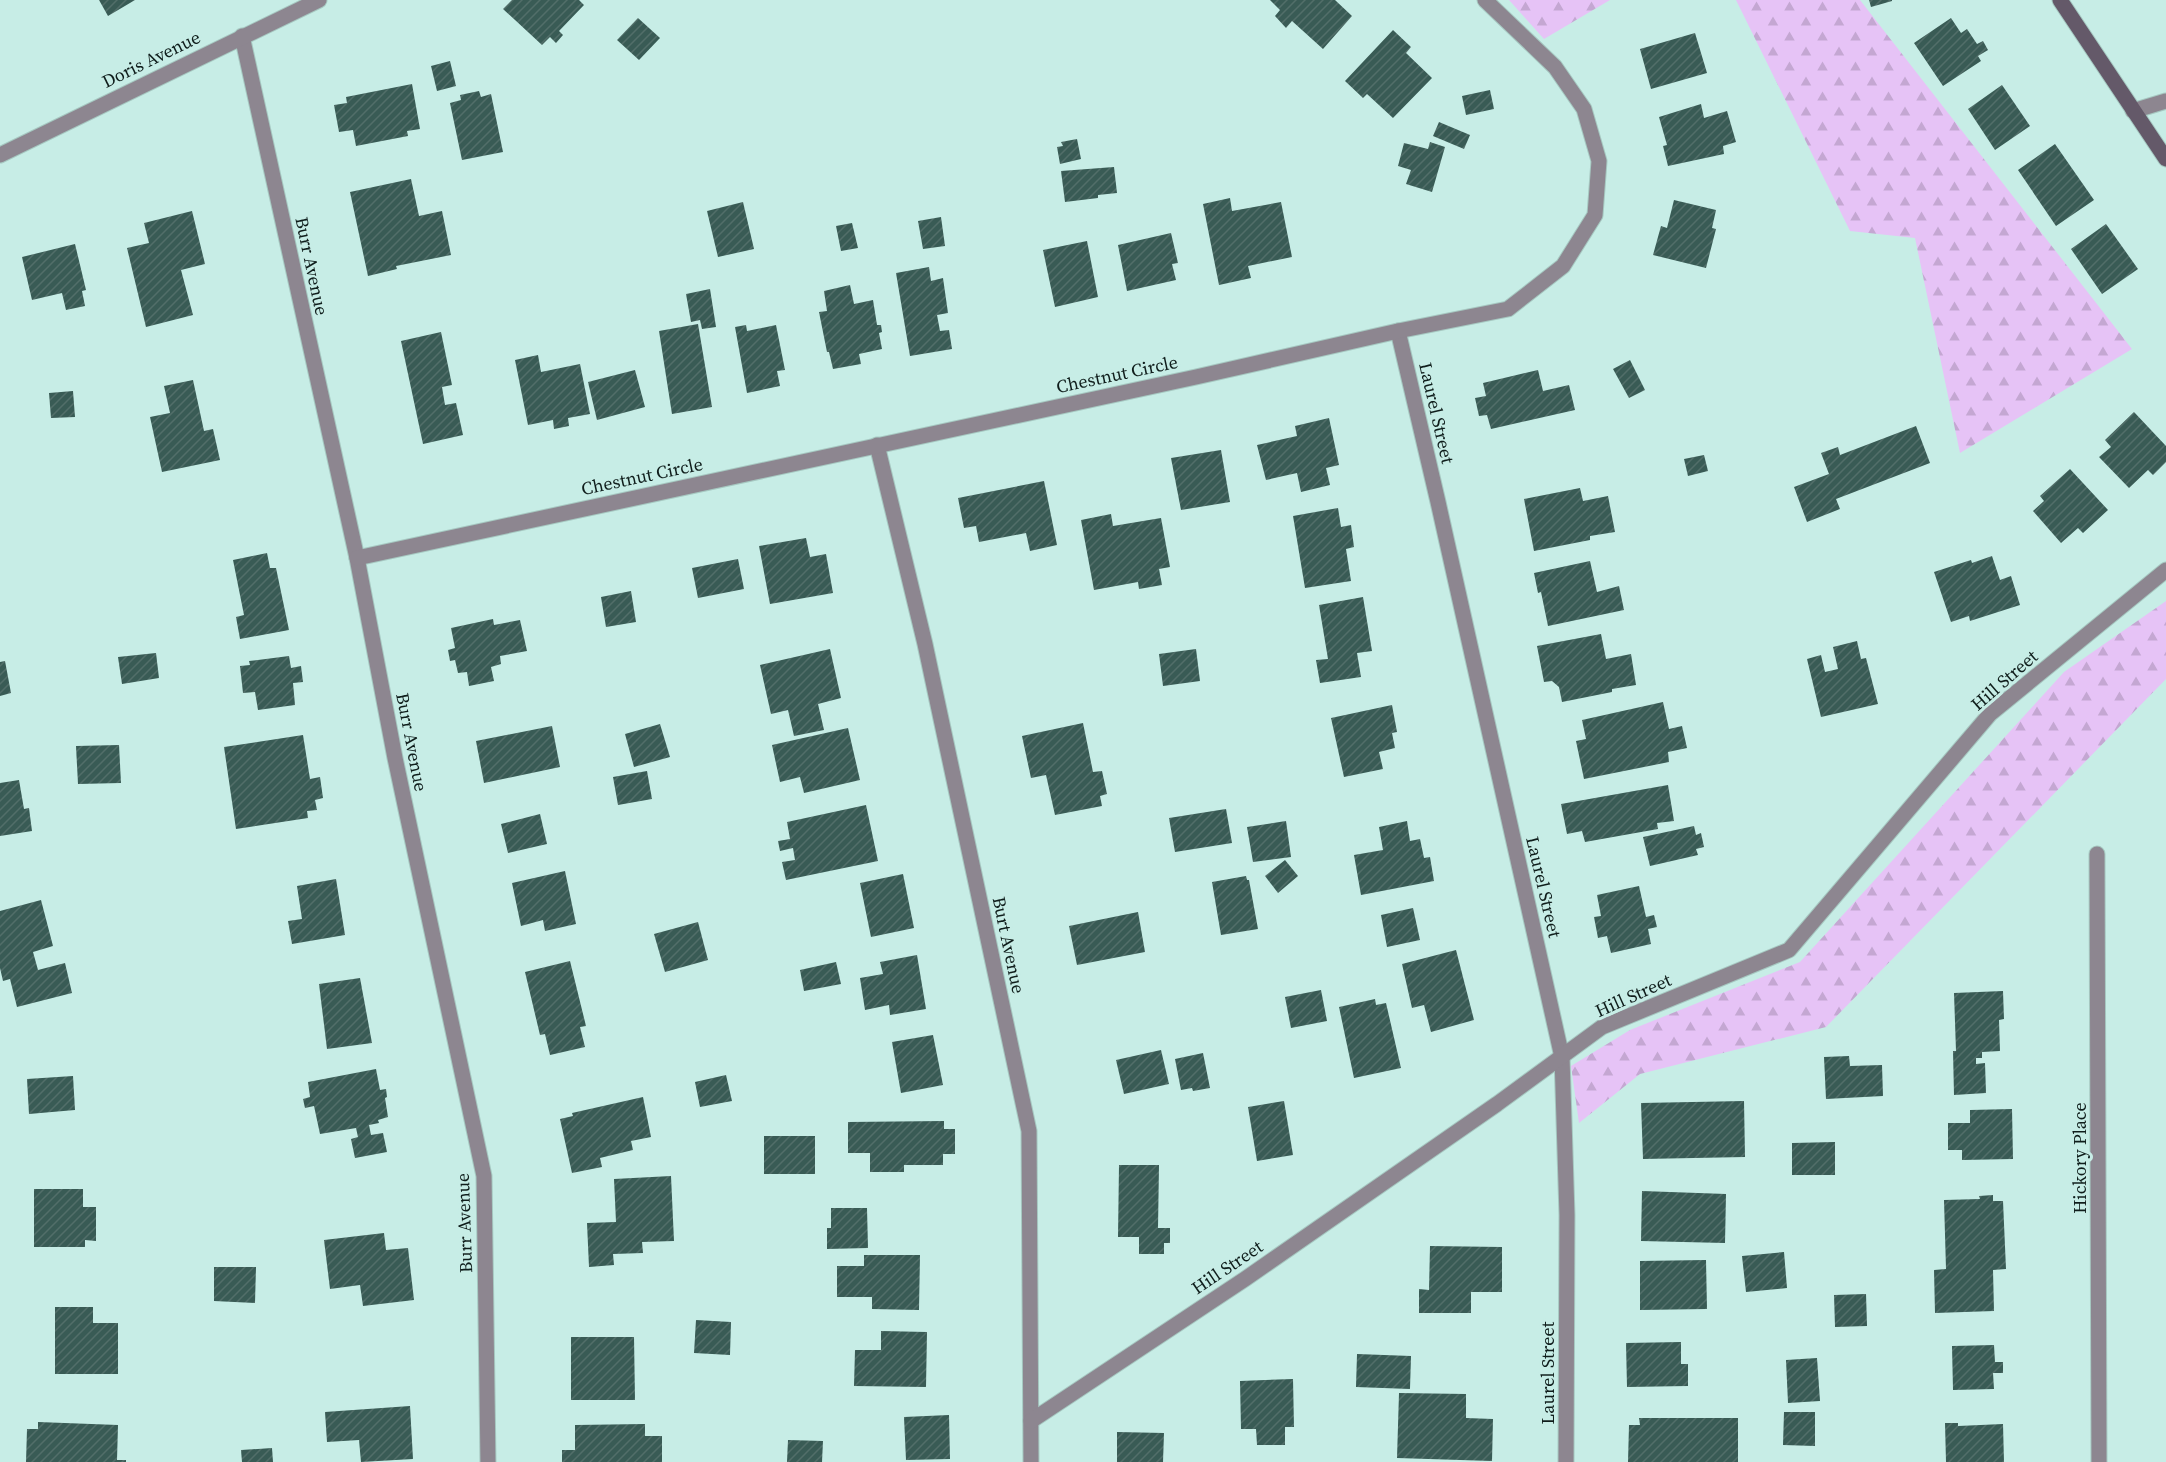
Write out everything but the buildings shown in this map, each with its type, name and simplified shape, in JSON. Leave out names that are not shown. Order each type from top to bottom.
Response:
[{"type":"main road","points":[[2060,0],[2166,159]]},
{"type":"street","name":"Doris Avenue","points":[[0,155],[319,0]]},
{"type":"street","name":"Chestnut Circle","points":[[357,558],[1508,309],[1563,266],[1595,215],[1599,161],[1584,110],[1555,67],[1485,0]]},
{"type":"street","name":"Burr Avenue","points":[[242,36],[357,558],[395,758],[484,1176],[488,1462]]},
{"type":"street","points":[[2133,111],[2166,101]]},
{"type":"street","name":"Laurel Street","points":[[1398,331],[1562,1057],[1567,1215],[1566,1462]]},
{"type":"street","name":"Burt Avenue","points":[[877,445],[925,644],[1029,1131],[1031,1462]]},
{"type":"street","name":"Hill Street","points":[[1031,1421],[1245,1279],[1602,1027],[1790,950],[1990,714],[2166,570]]},
{"type":"street","name":"Hickory Place","points":[[2097,854],[2099,1462]]},
{"type":"green space","points":[[1509,0],[1610,0],[1544,39]]},
{"type":"green space","points":[[1736,0],[1860,0],[2132,349],[1960,453],[1915,238],[1850,231]]},
{"type":"green space","points":[[2166,601],[2166,679],[1826,1027],[1640,1074],[1579,1123],[1571,1066],[1630,1030],[1800,962],[2064,672]]}]
